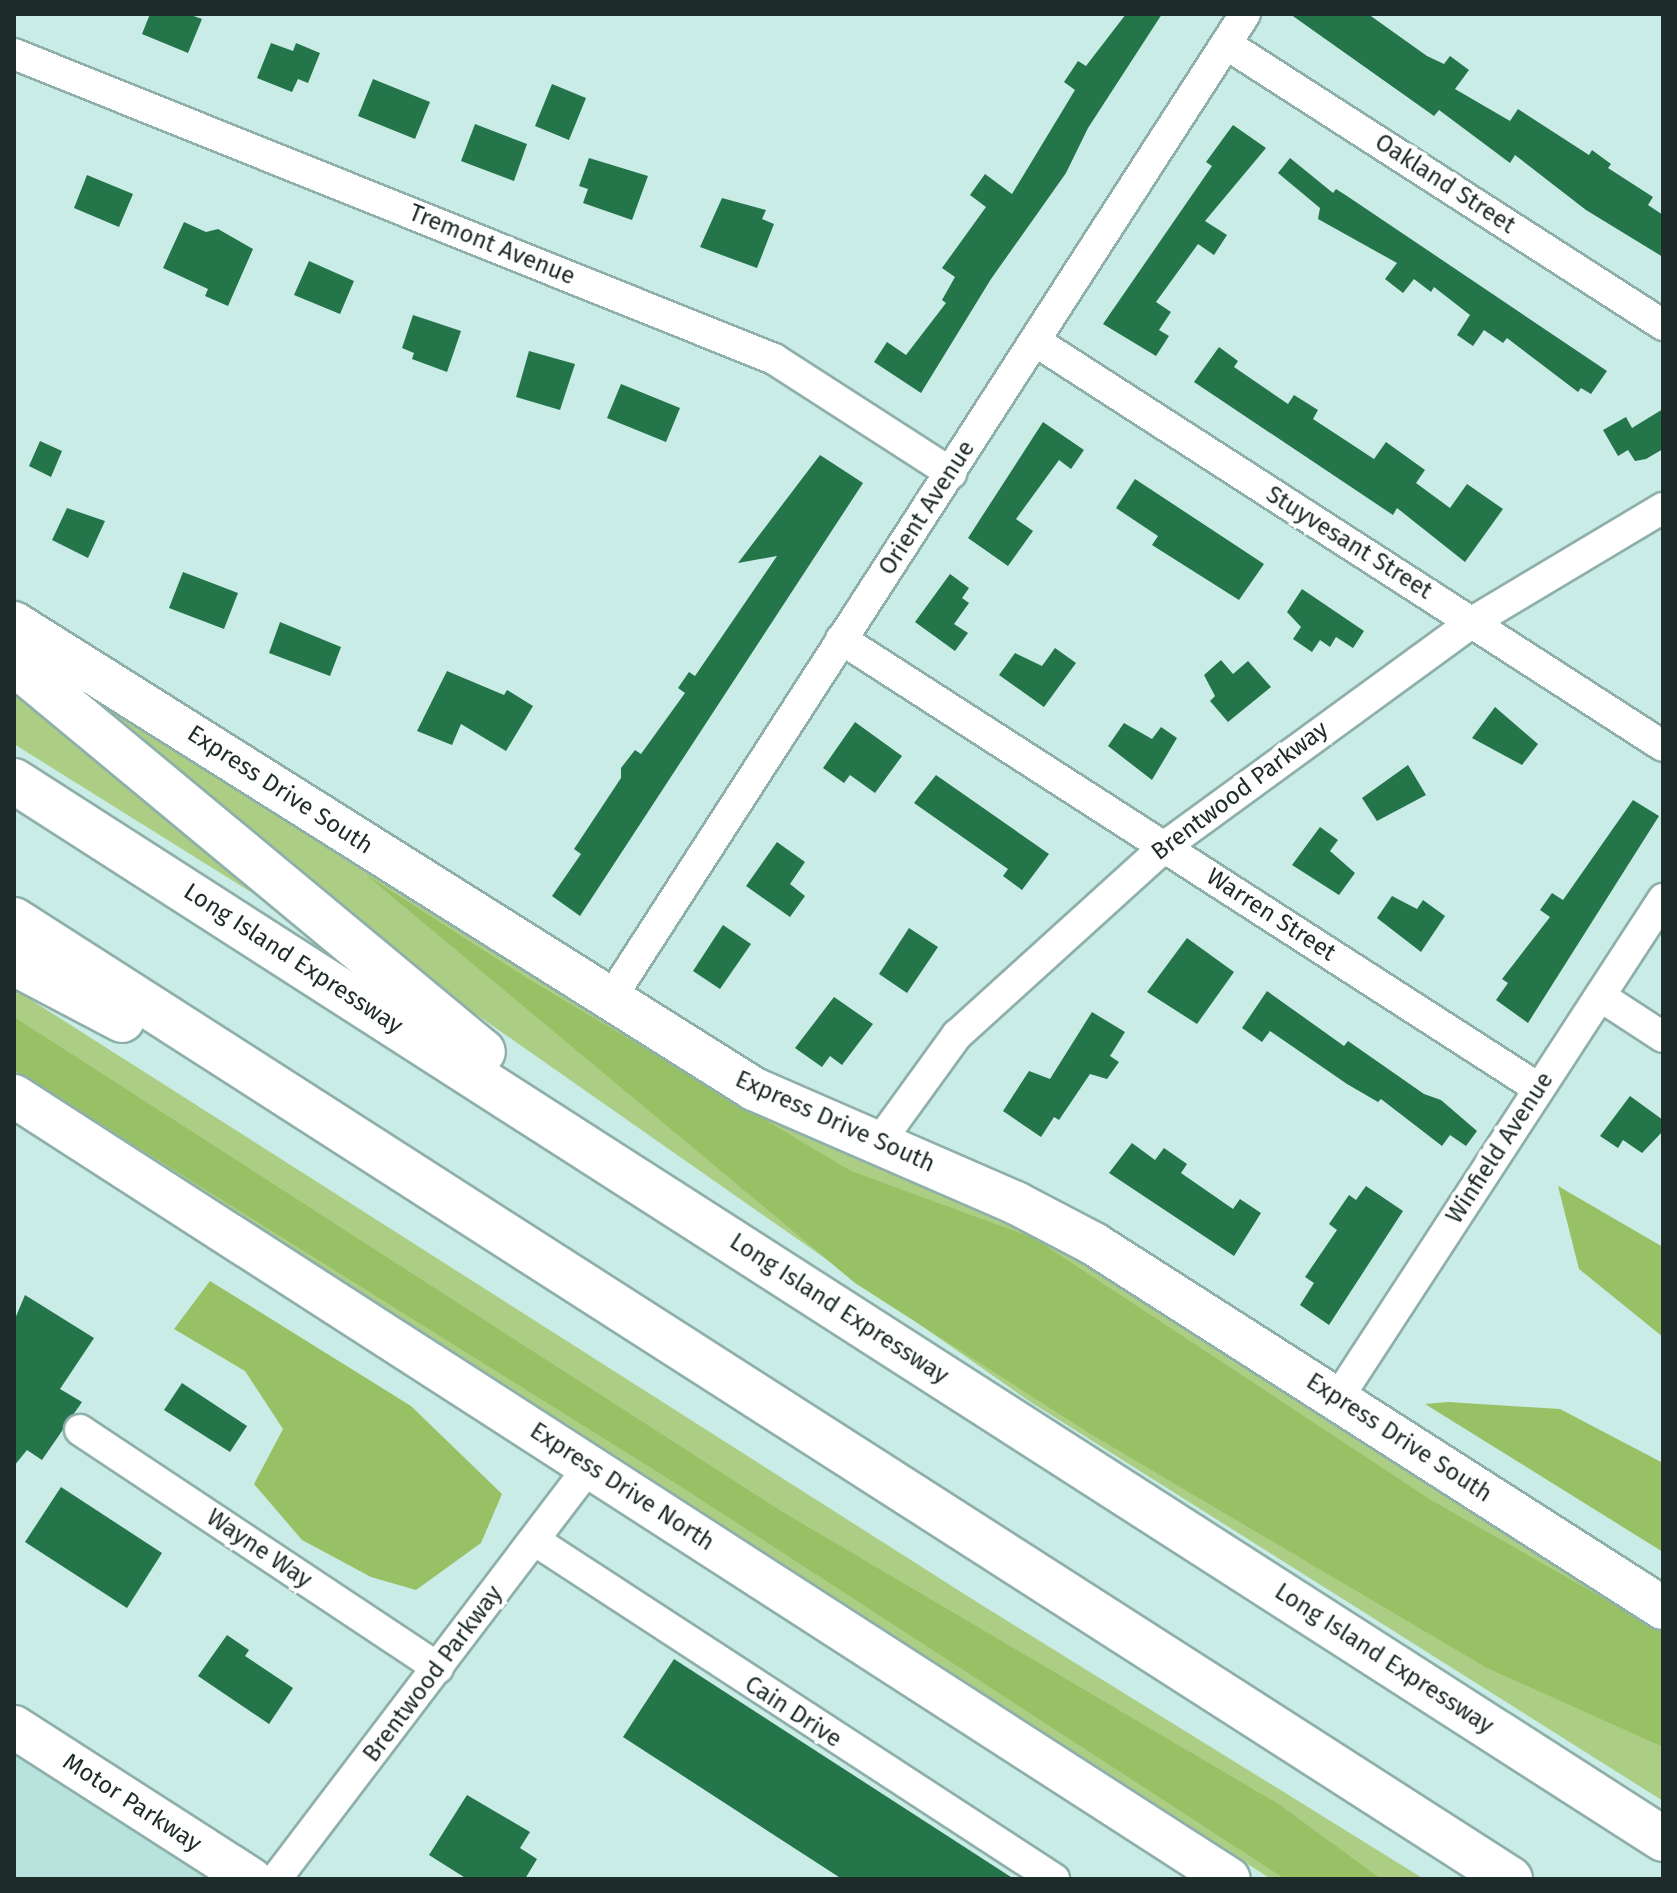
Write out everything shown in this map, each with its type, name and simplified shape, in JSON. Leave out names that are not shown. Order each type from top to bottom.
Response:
[{"type":"highway","points":[[14,663],[527,1087],[909,1353]]},
{"type":"highway","name":"Long Island Expressway","points":[[14,781],[1663,1839]]},
{"type":"highway","points":[[14,920],[641,1318],[1510,1879]]},
{"type":"highway","points":[[14,963],[641,1318]]},
{"type":"main road","name":"Express Drive South","points":[[14,623],[609,1001],[754,1089],[1068,1229],[1338,1398],[1663,1608]]},
{"type":"main road","name":"Express Drive North","points":[[14,1096],[1229,1879]]},
{"type":"main road","name":"Motor Parkway","points":[[14,1727],[251,1879]]},
{"type":"street","name":"Orient Avenue","points":[[609,1001],[1245,14]]},
{"type":"street","name":"Oakland Street","points":[[1226,44],[1663,325]]},
{"type":"street","name":"Tremont Avenue","points":[[14,54],[774,359],[951,473]]},
{"type":"street","name":"Stuyvesant Street","points":[[1035,341],[1474,621],[1663,746]]},
{"type":"street","name":"Brentwood Parkway","points":[[878,1144],[957,1035],[1164,847],[1474,621],[1663,508]]},
{"type":"street","name":"Warren Street","points":[[841,639],[1538,1088]]},
{"type":"street","name":"Winfield Avenue","points":[[1338,1398],[1663,899]]},
{"type":"street","points":[[1600,996],[1663,1037]]},
{"type":"street","name":"Wayne Way","points":[[80,1430],[438,1668]]},
{"type":"street","name":"Brentwood Parkway","points":[[276,1879],[589,1467]]},
{"type":"street","name":"Cain Drive","points":[[534,1540],[1054,1879]]},
{"type":"shaded area","points":[[14,1742],[249,1879],[14,1879]]},
{"type":"green space","points":[[14,682],[252,877],[270,904],[14,744]]},
{"type":"green space","points":[[119,702],[990,1202],[1663,1623],[1663,1801],[1029,1401],[460,1003],[112,713]]},
{"type":"green space","points":[[365,874],[530,980],[851,1171],[1034,1238],[1431,1500],[1663,1632],[1663,1747],[1487,1668],[1092,1435],[855,1283]]},
{"type":"green space","points":[[14,989],[980,1604],[1424,1879],[1271,1879],[14,1073]]},
{"type":"green space","points":[[14,1017],[781,1511],[1280,1805],[1381,1879],[1285,1879],[680,1486],[14,1070]]},
{"type":"green space","points":[[1558,1186],[1663,1247],[1663,1337],[1579,1269]]},
{"type":"green space","points":[[210,1281],[411,1406],[502,1494],[481,1543],[416,1590],[371,1577],[302,1540],[254,1484],[283,1429],[245,1371],[174,1329]]},
{"type":"green space","points":[[1448,1402],[1560,1409],[1663,1463],[1663,1552],[1425,1404]]},
{"type":"building","points":[[150,14],[188,14],[202,19],[188,53],[142,34]]},
{"type":"building","points":[[1126,14],[1162,14],[1088,128],[1066,173],[991,279],[921,393],[874,362],[887,342],[906,355],[946,303],[942,300],[955,277],[942,268],[986,207],[970,195],[985,174],[1012,194],[1075,90],[1064,82],[1078,61],[1086,66]]},
{"type":"building","points":[[1290,14],[1368,14],[1427,56],[1444,64],[1450,56],[1469,70],[1455,89],[1510,121],[1518,109],[1589,155],[1592,150],[1611,164],[1608,168],[1653,197],[1648,205],[1663,215],[1663,257],[1586,210],[1515,155],[1510,163],[1439,110],[1434,116]]},
{"type":"building","points":[[271,43],[293,51],[296,43],[320,53],[308,83],[298,79],[292,92],[257,78]]},
{"type":"building","points":[[373,79],[430,102],[415,139],[358,116]]},
{"type":"building","points":[[552,84],[586,98],[569,140],[535,126]]},
{"type":"building","points":[[475,124],[527,144],[514,181],[461,161]]},
{"type":"building","points":[[1233,125],[1266,148],[1205,221],[1227,235],[1214,255],[1198,244],[1156,302],[1171,312],[1159,330],[1169,336],[1156,356],[1103,324],[1212,166],[1206,162]]},
{"type":"building","points":[[589,158],[648,176],[632,220],[583,203],[588,189],[579,186]]},
{"type":"building","points":[[1290,158],[1333,193],[1336,189],[1347,196],[1607,371],[1591,394],[1581,388],[1578,392],[1507,338],[1503,343],[1484,330],[1473,346],[1457,335],[1470,315],[1434,287],[1431,292],[1414,279],[1403,293],[1385,279],[1397,263],[1318,219],[1320,208],[1278,173]]},
{"type":"building","points":[[87,175],[133,194],[119,227],[74,208]]},
{"type":"building","points":[[722,198],[766,210],[762,219],[774,224],[757,268],[700,247]]},
{"type":"building","points":[[184,222],[206,232],[218,229],[253,249],[228,306],[205,296],[208,289],[163,268]]},
{"type":"building","points":[[309,261],[354,281],[340,314],[294,295]]},
{"type":"building","points":[[413,315],[461,331],[447,372],[412,359],[414,353],[402,348]]},
{"type":"building","points":[[1219,347],[1238,361],[1234,367],[1288,404],[1294,395],[1318,410],[1313,419],[1374,459],[1386,442],[1425,470],[1416,483],[1450,508],[1467,484],[1503,509],[1465,562],[1397,508],[1393,515],[1194,382]]},
{"type":"building","points":[[529,351],[575,364],[560,410],[516,397]]},
{"type":"building","points":[[621,384],[680,408],[666,442],[607,418]]},
{"type":"building","points":[[1663,409],[1663,449],[1646,459],[1635,461],[1628,450],[1618,456],[1603,430],[1626,417],[1632,428]]},
{"type":"building","points":[[1043,422],[1084,450],[1071,469],[1059,460],[1016,519],[1033,531],[1008,566],[968,538]]},
{"type":"building","points":[[40,441],[62,451],[51,477],[29,466]]},
{"type":"building","points":[[820,455],[863,483],[580,916],[552,896],[581,854],[574,849],[621,778],[621,768],[635,750],[641,754],[685,693],[678,688],[689,672],[695,676],[777,556],[738,563]]},
{"type":"building","points":[[1135,479],[1264,564],[1239,600],[1152,545],[1158,536],[1116,508]]},
{"type":"building","points":[[67,508],[105,521],[88,558],[52,540]]},
{"type":"building","points":[[183,572],[238,593],[224,629],[169,608]]},
{"type":"building","points":[[950,574],[969,588],[962,598],[969,603],[954,624],[968,633],[955,651],[915,622]]},
{"type":"building","points":[[1302,589],[1364,631],[1353,648],[1336,637],[1330,647],[1320,640],[1312,652],[1293,639],[1301,627],[1287,612]]},
{"type":"building","points":[[280,622],[341,647],[330,676],[269,653]]},
{"type":"building","points":[[1055,648],[1076,663],[1044,707],[999,675],[1015,653],[1042,666]]},
{"type":"building","points":[[1221,660],[1233,674],[1248,661],[1271,687],[1228,722],[1210,701],[1215,696],[1204,675]]},
{"type":"building","points":[[447,671],[504,695],[507,690],[533,706],[506,751],[461,724],[452,745],[417,731]]},
{"type":"building","points":[[1495,707],[1538,744],[1522,765],[1472,738]]},
{"type":"building","points":[[855,722],[902,756],[875,793],[850,775],[844,783],[823,768]]},
{"type":"building","points":[[1124,723],[1152,739],[1161,727],[1177,738],[1152,780],[1108,746]]},
{"type":"building","points":[[1408,765],[1426,795],[1377,821],[1362,798]]},
{"type":"building","points":[[936,775],[1049,854],[1022,890],[1003,876],[1008,869],[914,803]]},
{"type":"building","points":[[1633,800],[1659,816],[1528,1023],[1496,1000],[1508,983],[1502,979],[1550,917],[1540,910],[1552,893],[1563,900]]},
{"type":"building","points":[[1320,827],[1338,840],[1330,851],[1355,873],[1339,895],[1292,865]]},
{"type":"building","points":[[777,842],[805,862],[790,884],[805,896],[790,917],[746,886]]},
{"type":"building","points":[[1392,896],[1417,909],[1423,900],[1445,916],[1421,952],[1377,918]]},
{"type":"building","points":[[723,925],[751,944],[720,989],[693,971]]},
{"type":"building","points":[[909,928],[938,947],[907,993],[879,974]]},
{"type":"building","points":[[1187,938],[1234,972],[1197,1024],[1147,992]]},
{"type":"building","points":[[1267,991],[1344,1046],[1348,1041],[1424,1094],[1441,1100],[1477,1131],[1466,1146],[1450,1135],[1442,1146],[1381,1099],[1378,1102],[1347,1084],[1270,1031],[1262,1042],[1242,1028]]},
{"type":"building","points":[[834,997],[873,1024],[842,1065],[830,1056],[822,1067],[795,1048]]},
{"type":"building","points":[[1092,1012],[1125,1032],[1110,1056],[1119,1062],[1107,1079],[1090,1074],[1059,1120],[1054,1117],[1041,1137],[1003,1111],[1029,1071],[1050,1079]]},
{"type":"building","points":[[1630,1096],[1663,1120],[1663,1131],[1642,1153],[1623,1140],[1618,1148],[1600,1136]]},
{"type":"building","points":[[1132,1143],[1155,1160],[1164,1148],[1187,1164],[1181,1173],[1233,1209],[1240,1199],[1261,1213],[1234,1256],[1109,1173]]},
{"type":"building","points":[[1366,1186],[1403,1211],[1329,1325],[1300,1305],[1314,1283],[1305,1277],[1337,1230],[1329,1224],[1349,1195],[1356,1200]]},
{"type":"building","points":[[25,1295],[94,1338],[60,1389],[82,1402],[42,1460],[27,1450],[14,1466],[14,1321]]},
{"type":"building","points":[[182,1383],[247,1426],[230,1452],[164,1410]]},
{"type":"building","points":[[61,1487],[162,1553],[127,1608],[25,1542]]},
{"type":"building","points":[[227,1635],[249,1650],[245,1656],[293,1688],[269,1724],[198,1676]]},
{"type":"building","points":[[674,1659],[1014,1879],[842,1879],[623,1737]]},
{"type":"building","points":[[467,1795],[530,1832],[520,1848],[537,1859],[525,1879],[467,1879],[429,1855]]}]
